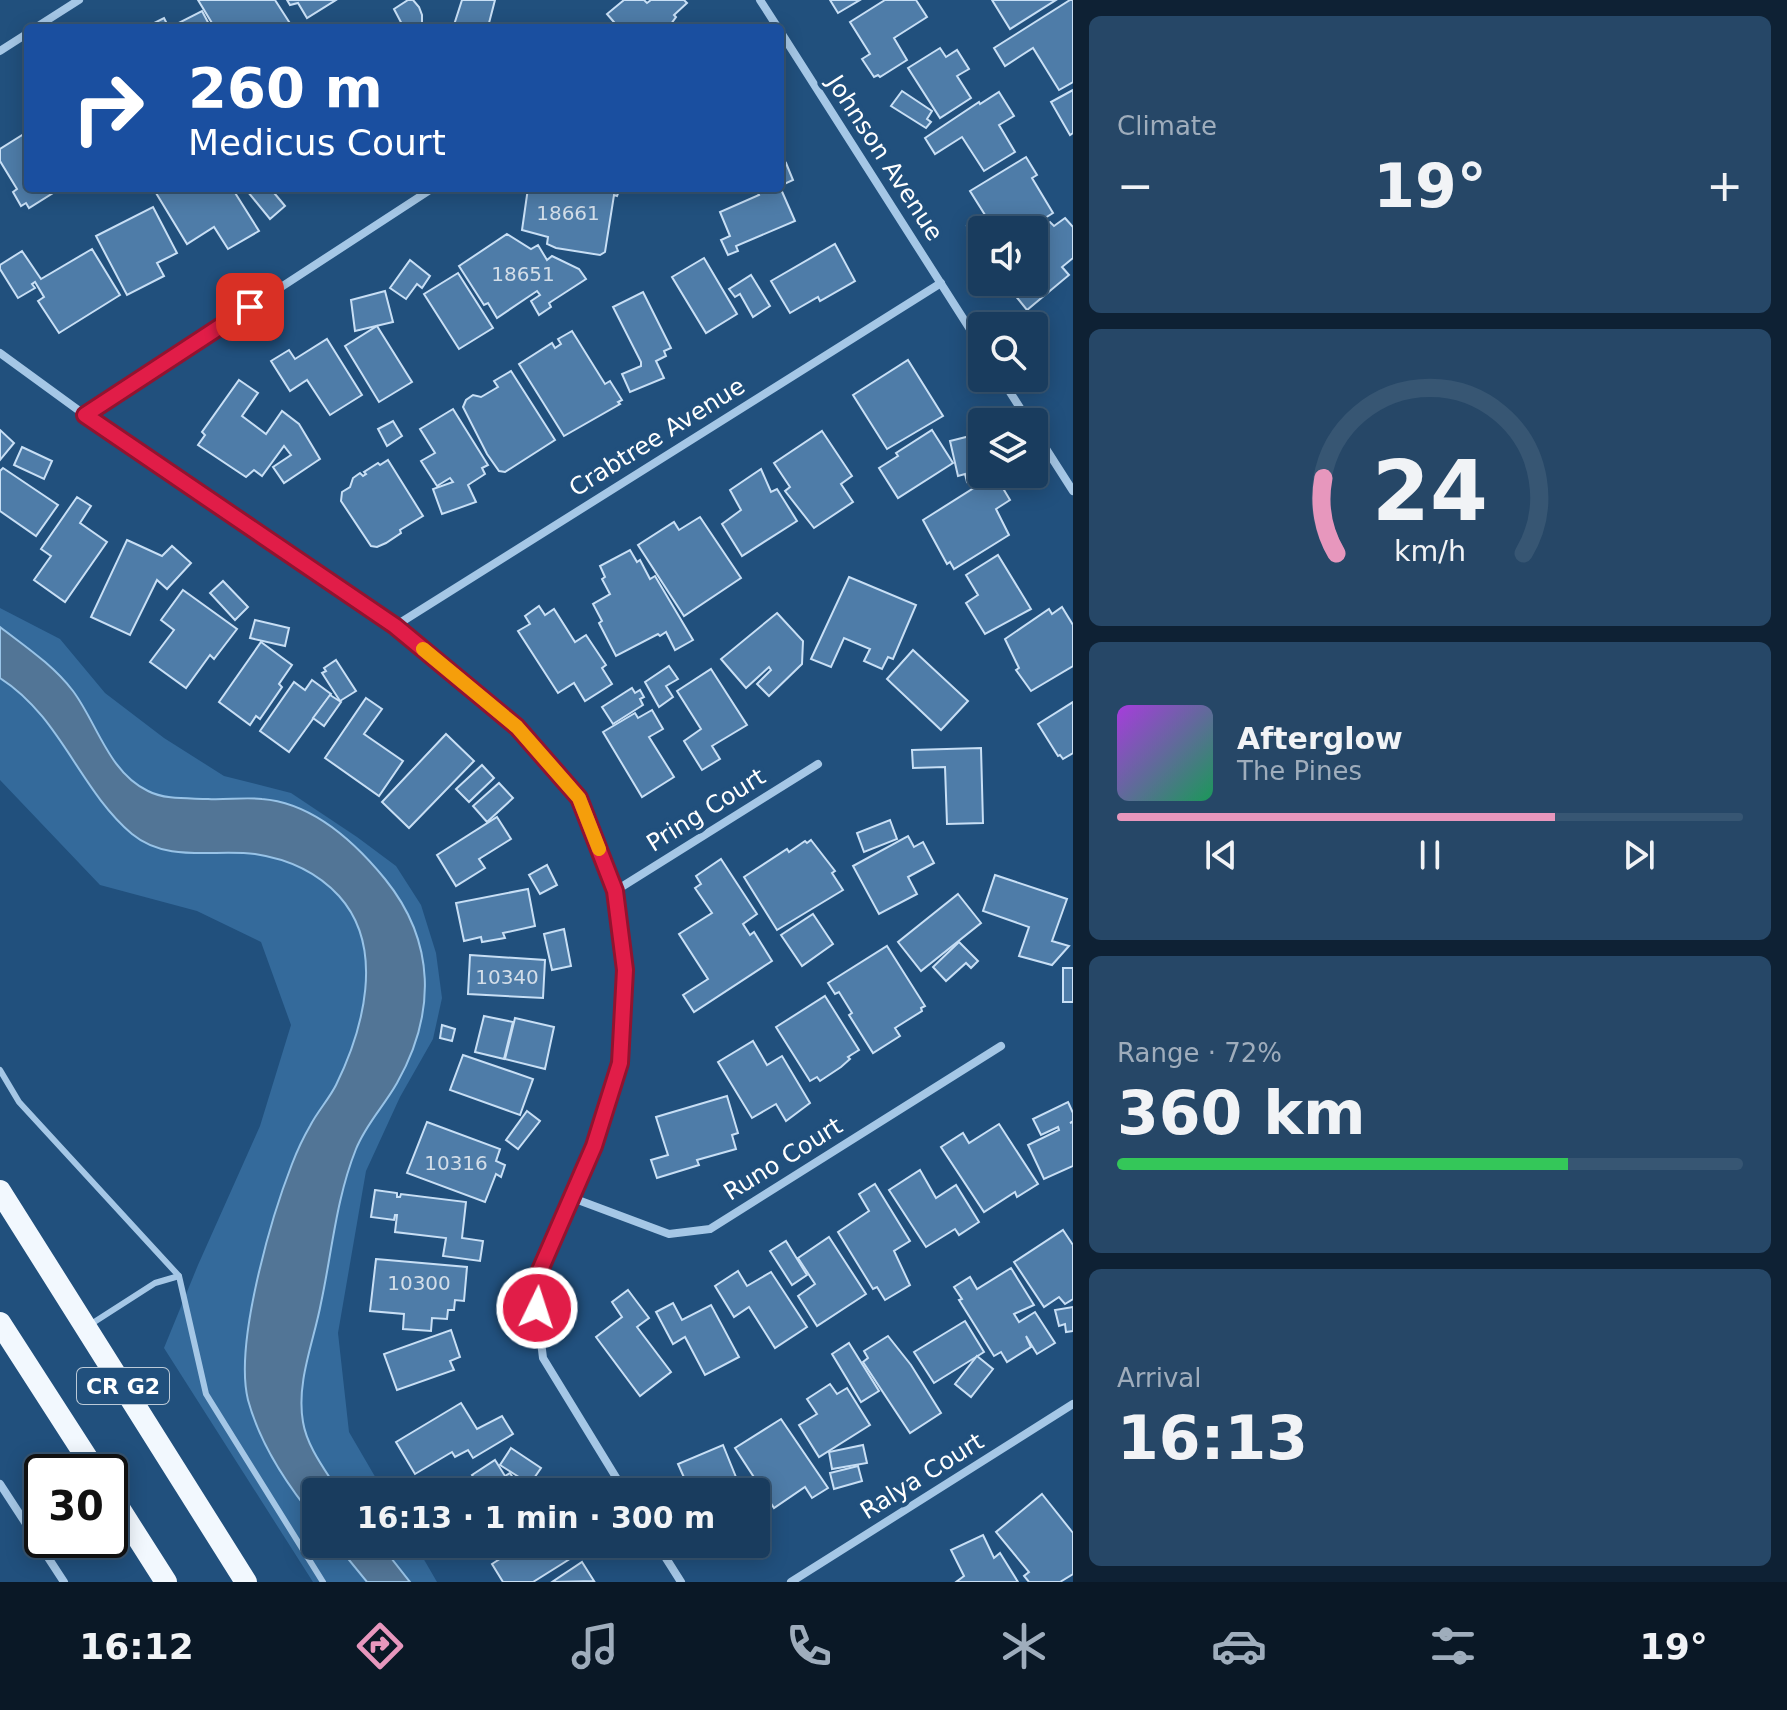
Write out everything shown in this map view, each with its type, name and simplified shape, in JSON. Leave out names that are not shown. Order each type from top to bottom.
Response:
[{"type":"highway","name":"CR G2","points":[[0,1191],[246,1582]]},
{"type":"highway","name":"CR G2","points":[[0,1323],[84,1454]]},
{"type":"highway","points":[[128,1522],[166,1582]]},
{"type":"street","points":[[41,24],[79,0]]},
{"type":"street","name":"Johnson Avenue","points":[[760,0],[775,24]]},
{"type":"street","points":[[0,51],[24,36]]},
{"type":"street","name":"Johnson Avenue","points":[[784,38],[968,326]]},
{"type":"street","points":[[85,415],[427,192]]},
{"type":"street","name":"Crabtree Avenue","points":[[395,626],[941,283]]},
{"type":"street","points":[[0,353],[85,415],[395,626],[517,727],[579,798],[615,891],[625,970],[620,1063],[594,1146],[534,1284],[543,1358],[616,1478]]},
{"type":"street","points":[[1048,452],[1073,491]]},
{"type":"street","name":"Pring Court","points":[[615,891],[818,764]]},
{"type":"street","name":"Runo Court","points":[[570,1197],[669,1234],[710,1229],[1001,1046]]},
{"type":"street","name":"Ralya Court","points":[[791,1582],[1073,1404]]},
{"type":"street","points":[[0,1484],[64,1582]]},
{"type":"street","points":[[666,1558],[681,1582]]},
{"type":"lane","points":[[0,1070],[19,1102],[179,1276],[206,1394],[323,1582]]},
{"type":"lane","points":[[86,1327],[155,1283],[179,1276]]},
{"type":"shaded area","points":[[0,608],[60,639],[105,693],[164,738],[224,776],[291,793],[357,837],[396,866],[421,905],[436,953],[442,998],[433,1039],[400,1097],[366,1171],[338,1333],[349,1432],[376,1478],[302,1478],[302,1558],[423,1558],[437,1582],[313,1582],[164,1348],[260,1126],[291,1025],[261,942],[197,911],[100,885],[0,780]]},
{"type":"shaded area","points":[[0,627],[39,657],[73,691],[113,760],[135,783],[162,796],[262,799],[281,802],[315,816],[346,838],[373,865],[402,903],[414,928],[425,979],[419,1031],[397,1083],[356,1149],[339,1206],[304,1377],[301,1407],[308,1441],[330,1478],[302,1478],[302,1502],[267,1448],[253,1416],[245,1376],[246,1347],[265,1248],[292,1164],[313,1121],[336,1085],[354,1040],[365,989],[366,964],[362,940],[353,917],[339,896],[301,868],[255,854],[160,849],[132,834],[98,796],[39,712],[0,678]]},
{"type":"shaded area","points":[[347,1558],[391,1558],[410,1582],[367,1582]]},
{"type":"building","points":[[198,0],[275,0],[290,24],[213,24]]},
{"type":"building","points":[[287,0],[336,0],[307,18],[298,3],[290,5]]},
{"type":"building","points":[[413,0],[419,7],[422,23],[402,24],[394,9]]},
{"type":"building","points":[[462,0],[495,0],[489,23],[492,24],[454,24]]},
{"type":"building","points":[[624,0],[644,0],[647,3],[651,0],[684,0],[687,3],[674,15],[676,17],[671,24],[616,24],[607,14]]},
{"type":"building","points":[[830,0],[860,0],[838,13]]},
{"type":"building","points":[[885,0],[916,0],[927,17],[894,38],[907,60],[880,77],[874,77],[862,59],[870,54],[850,22]]},
{"type":"building","points":[[992,0],[1056,0],[1010,29]]},
{"type":"building","points":[[1073,0],[1073,82],[1059,90],[1033,48],[1005,66],[994,48]]},
{"type":"building","points":[[202,11],[209,24],[177,24]]},
{"type":"building","points":[[164,18],[167,24],[152,24]]},
{"type":"building","points":[[940,48],[946,57],[957,50],[969,69],[957,76],[971,98],[940,118],[908,68]]},
{"type":"building","points":[[1073,90],[1073,133],[1070,135],[1051,102]]},
{"type":"building","points":[[902,91],[932,111],[927,119],[931,122],[926,128],[891,106]]},
{"type":"building","points":[[999,92],[1014,116],[999,125],[1015,152],[984,171],[962,137],[935,154],[925,138]]},
{"type":"building","points":[[24,134],[24,192],[55,192],[29,208],[26,203],[21,206],[13,192],[17,189],[0,161],[0,149]]},
{"type":"building","points":[[1026,157],[1037,175],[1032,178],[1053,213],[1048,216],[983,216],[970,191]]},
{"type":"building","points":[[784,164],[793,180],[784,184]]},
{"type":"building","points":[[155,192],[235,192],[259,231],[228,249],[214,227],[187,244]]},
{"type":"building","points":[[248,192],[277,192],[275,194],[285,206],[270,219]]},
{"type":"building","points":[[527,192],[618,192],[617,196],[614,195],[605,252],[600,255],[556,248],[547,244],[548,237],[522,230]]},
{"type":"building","points":[[758,192],[782,192],[795,221],[736,246],[738,251],[728,255],[721,240],[730,236],[720,212],[759,195]]},
{"type":"building","points":[[153,207],[177,253],[157,263],[164,276],[127,295],[96,236]]},
{"type":"building","points":[[1065,218],[1073,227],[1073,258],[1062,267],[1069,275],[1048,292],[1048,224],[1054,226]]},
{"type":"building","points":[[507,234],[531,249],[538,245],[547,260],[552,256],[579,269],[586,279],[549,303],[551,307],[539,315],[531,301],[540,295],[537,291],[497,318],[488,303],[484,305],[459,266]]},
{"type":"building","points":[[835,244],[855,281],[820,301],[818,297],[790,313],[771,281]]},
{"type":"building","points":[[92,249],[120,295],[59,333],[38,301],[44,297],[35,282],[32,284],[35,288],[18,298],[0,269],[0,265],[22,251],[41,279]]},
{"type":"building","points":[[704,258],[737,314],[706,333],[672,277]]},
{"type":"building","points":[[410,260],[430,276],[422,288],[417,284],[406,299],[390,288]]},
{"type":"building","points":[[458,273],[493,328],[459,349],[424,294]]},
{"type":"building","points":[[751,275],[770,306],[753,317],[740,294],[735,297],[729,289]]},
{"type":"building","points":[[385,291],[393,322],[355,331],[351,300]]},
{"type":"building","points":[[643,292],[671,348],[664,351],[666,356],[656,361],[664,378],[630,392],[622,374],[641,366],[641,362],[613,307]]},
{"type":"building","points":[[1016,296],[1044,296],[1027,310]]},
{"type":"building","points":[[377,326],[412,382],[379,402],[345,346]]},
{"type":"building","points":[[572,331],[605,384],[610,381],[622,400],[564,436],[519,364],[552,343],[555,348],[561,344],[558,339]]},
{"type":"building","points":[[327,339],[362,395],[330,415],[307,380],[290,391],[271,361],[289,350],[295,359]]},
{"type":"building","points":[[908,360],[943,416],[887,449],[853,395]]},
{"type":"building","points":[[511,371],[555,440],[505,472],[499,471],[487,454],[463,407],[473,395],[481,397],[498,387],[494,381]]},
{"type":"building","points":[[239,380],[258,393],[242,416],[266,434],[282,411],[299,424],[320,459],[284,483],[273,467],[291,455],[284,446],[262,476],[254,470],[246,477],[198,445],[205,435],[202,432]]},
{"type":"building","points":[[453,409],[488,465],[482,468],[485,474],[468,485],[476,502],[442,514],[433,489],[453,482],[450,478],[437,486],[421,461],[435,453],[420,429]]},
{"type":"building","points":[[393,421],[402,436],[387,446],[378,429]]},
{"type":"building","points":[[0,430],[14,443],[0,460]]},
{"type":"building","points":[[932,430],[953,463],[898,498],[879,468]]},
{"type":"building","points":[[822,431],[852,476],[841,484],[853,502],[814,528],[785,491],[790,487],[774,463]]},
{"type":"building","points":[[968,436],[968,482],[965,474],[958,476],[950,441]]},
{"type":"building","points":[[22,447],[52,461],[44,479],[14,465]]},
{"type":"building","points":[[388,460],[423,516],[377,547],[371,546],[341,501],[342,492],[360,473],[363,476],[378,463],[380,465]]},
{"type":"building","points":[[3,468],[58,505],[36,536],[0,511],[0,471]]},
{"type":"building","points":[[761,469],[771,492],[777,489],[797,521],[742,556],[722,524],[741,510],[730,490]]},
{"type":"building","points":[[974,488],[1003,488],[1010,500],[996,509],[1009,535],[954,569],[950,562],[947,564],[923,520]]},
{"type":"building","points":[[77,497],[91,506],[80,523],[107,542],[65,602],[34,580],[51,556],[41,549]]},
{"type":"building","points":[[700,517],[741,578],[684,616],[638,545],[674,522],[679,530]]},
{"type":"building","points":[[127,540],[162,556],[172,546],[191,563],[167,589],[157,580],[130,635],[91,617]]},
{"type":"building","points":[[630,550],[637,562],[640,560],[650,579],[655,576],[693,640],[675,650],[666,632],[616,656],[593,604],[610,594],[602,579],[605,577],[600,566]]},
{"type":"building","points":[[998,555],[1031,609],[985,634],[966,603],[978,595],[966,575]]},
{"type":"building","points":[[849,577],[916,605],[893,659],[888,657],[882,669],[864,661],[870,649],[844,638],[831,667],[811,659]]},
{"type":"building","points":[[223,581],[248,607],[235,620],[210,593]]},
{"type":"building","points":[[183,590],[237,629],[214,659],[210,655],[186,688],[150,662],[174,630],[161,620]]},
{"type":"building","points":[[539,606],[545,615],[554,609],[575,642],[586,635],[606,665],[602,668],[612,684],[585,701],[574,683],[558,693],[518,631],[530,624],[525,616]]},
{"type":"building","points":[[1062,607],[1073,625],[1073,666],[1031,691],[1016,670],[1019,668],[1005,639],[1049,609],[1052,614]]},
{"type":"building","points":[[777,613],[803,641],[802,664],[769,696],[757,684],[771,670],[769,667],[746,688],[721,659]]},
{"type":"building","points":[[255,620],[289,628],[285,646],[250,638]]},
{"type":"building","points":[[261,642],[292,665],[279,684],[282,687],[260,719],[256,716],[250,725],[219,702]]},
{"type":"building","points":[[913,650],[968,701],[941,730],[887,679]]},
{"type":"building","points":[[336,660],[356,691],[340,701],[322,673]]},
{"type":"building","points":[[669,666],[678,679],[666,686],[673,697],[659,707],[645,682]]},
{"type":"building","points":[[711,669],[747,725],[712,746],[720,759],[702,770],[684,741],[701,729],[677,691]]},
{"type":"building","points":[[312,680],[331,694],[289,752],[260,731],[294,682],[305,690]]},
{"type":"building","points":[[632,688],[635,693],[640,690],[644,697],[640,699],[643,705],[613,724],[602,707]]},
{"type":"building","points":[[330,695],[341,702],[324,726],[313,718]]},
{"type":"building","points":[[366,698],[382,709],[364,734],[403,761],[379,796],[325,758]]},
{"type":"building","points":[[1073,702],[1073,753],[1063,759],[1038,724]]},
{"type":"building","points":[[652,710],[663,729],[649,737],[674,777],[642,797],[603,732],[635,713],[638,718]]},
{"type":"building","points":[[446,734],[474,761],[409,828],[382,802]]},
{"type":"building","points":[[981,748],[983,823],[947,824],[945,767],[913,768],[912,750]]},
{"type":"building","points":[[482,765],[494,778],[469,802],[456,789]]},
{"type":"building","points":[[499,783],[513,798],[487,822],[473,806]]},
{"type":"building","points":[[497,817],[511,839],[479,859],[485,868],[456,886],[437,855]]},
{"type":"building","points":[[890,820],[897,839],[864,852],[857,833]]},
{"type":"building","points":[[908,836],[914,847],[923,842],[934,863],[908,877],[917,894],[879,914],[853,866]]},
{"type":"building","points":[[811,840],[835,871],[832,873],[843,890],[777,930],[744,877],[787,849],[789,852]]},
{"type":"building","points":[[721,859],[757,914],[743,924],[750,935],[754,932],[772,961],[694,1012],[683,995],[708,979],[679,934],[712,913],[695,888],[701,884],[696,876]]},
{"type":"building","points":[[547,865],[557,885],[540,894],[529,875]]},
{"type":"building","points":[[995,875],[1067,899],[1052,941],[1069,946],[1052,965],[1019,956],[1029,927],[983,911]]},
{"type":"building","points":[[528,889],[535,926],[503,933],[505,938],[482,942],[481,937],[464,941],[456,903]]},
{"type":"building","points":[[958,894],[981,923],[921,971],[898,942]]},
{"type":"building","points":[[813,914],[833,944],[802,966],[781,935]]},
{"type":"building","points":[[564,929],[571,966],[552,970],[544,934]]},
{"type":"building","points":[[959,942],[978,961],[971,968],[966,963],[946,981],[933,967]]},
{"type":"building","points":[[887,946],[925,1006],[895,1028],[900,1036],[873,1053],[849,1015],[852,1013],[839,992],[835,994],[828,983]]},
{"type":"building","points":[[470,955],[545,960],[543,998],[468,994]]},
{"type":"building","points":[[1063,968],[1073,968],[1073,1002],[1063,1002]]},
{"type":"building","points":[[825,996],[859,1050],[820,1081],[817,1077],[810,1081],[776,1027]]},
{"type":"building","points":[[484,1016],[513,1022],[504,1059],[475,1052]]},
{"type":"building","points":[[515,1018],[554,1027],[545,1069],[505,1059]]},
{"type":"building","points":[[442,1025],[455,1029],[452,1041],[440,1038]]},
{"type":"building","points":[[753,1041],[767,1065],[782,1056],[810,1103],[786,1121],[776,1104],[752,1118],[718,1062]]},
{"type":"building","points":[[463,1055],[533,1079],[520,1115],[450,1090]]},
{"type":"building","points":[[727,1096],[738,1133],[732,1135],[736,1149],[697,1160],[699,1165],[657,1178],[651,1160],[668,1155],[656,1117]]},
{"type":"building","points":[[1068,1102],[1073,1113],[1070,1123],[1073,1122],[1073,1166],[1044,1179],[1028,1145],[1059,1130],[1058,1127],[1041,1135],[1033,1119]]},
{"type":"building","points":[[527,1111],[540,1121],[518,1149],[506,1140]]},
{"type":"building","points":[[427,1122],[500,1149],[496,1161],[505,1165],[501,1177],[496,1174],[485,1202],[407,1173]]},
{"type":"building","points":[[999,1124],[1038,1184],[1017,1197],[1015,1192],[984,1212],[941,1147],[963,1133],[969,1143]]},
{"type":"building","points":[[920,1170],[936,1198],[956,1185],[979,1222],[959,1235],[955,1229],[926,1247],[889,1190]]},
{"type":"building","points":[[875,1184],[910,1241],[894,1251],[910,1285],[885,1300],[877,1287],[873,1289],[838,1232],[869,1211],[859,1194]]},
{"type":"building","points":[[375,1190],[397,1193],[397,1197],[401,1194],[466,1202],[462,1238],[483,1241],[480,1261],[443,1256],[446,1238],[395,1232],[397,1215],[394,1220],[371,1217]]},
{"type":"building","points":[[1063,1230],[1073,1245],[1073,1299],[1065,1304],[1059,1297],[1044,1307],[1014,1262]]},
{"type":"building","points":[[829,1237],[866,1294],[817,1326],[798,1296],[815,1284],[798,1258]]},
{"type":"building","points":[[786,1241],[807,1275],[792,1285],[770,1251]]},
{"type":"building","points":[[376,1259],[467,1267],[464,1301],[455,1300],[454,1310],[448,1310],[447,1319],[432,1318],[431,1331],[403,1329],[404,1314],[370,1311]]},
{"type":"building","points":[[1011,1268],[1034,1305],[1014,1314],[1019,1322],[1035,1312],[1055,1343],[1037,1354],[1026,1336],[1031,1347],[1007,1362],[1001,1352],[994,1356],[954,1287],[970,1277],[977,1289]]},
{"type":"building","points":[[738,1271],[747,1286],[771,1272],[807,1327],[775,1348],[749,1307],[734,1317],[715,1286]]},
{"type":"building","points":[[628,1290],[649,1318],[637,1327],[671,1372],[640,1396],[596,1337],[622,1317],[612,1302]]},
{"type":"building","points":[[673,1303],[682,1320],[711,1305],[739,1357],[705,1375],[685,1337],[673,1344],[656,1312]]},
{"type":"building","points":[[1073,1307],[1073,1331],[1066,1332],[1065,1324],[1059,1326],[1055,1310]]},
{"type":"building","points":[[965,1321],[984,1352],[934,1383],[914,1352]]},
{"type":"building","points":[[451,1330],[460,1357],[450,1361],[454,1370],[397,1390],[384,1354]]},
{"type":"building","points":[[888,1336],[911,1365],[941,1413],[910,1433],[863,1362],[868,1358],[864,1351]]},
{"type":"building","points":[[849,1343],[879,1391],[861,1402],[832,1354]]},
{"type":"building","points":[[977,1356],[993,1369],[971,1397],[955,1384]]},
{"type":"building","points":[[830,1384],[837,1394],[847,1388],[870,1425],[819,1457],[799,1425],[817,1414],[807,1399]]},
{"type":"building","points":[[461,1403],[477,1429],[502,1416],[513,1434],[473,1458],[468,1450],[455,1457],[452,1452],[415,1474],[396,1442]]},
{"type":"building","points":[[781,1419],[828,1488],[812,1498],[805,1487],[774,1508],[770,1502],[770,1478],[754,1478],[735,1448]]},
{"type":"building","points":[[723,1445],[736,1478],[684,1478],[678,1464]]},
{"type":"building","points":[[863,1445],[867,1463],[832,1469],[829,1452]]},
{"type":"building","points":[[511,1448],[541,1468],[534,1478],[521,1478],[500,1465]]},
{"type":"building","points":[[495,1460],[505,1476],[510,1473],[513,1478],[474,1478],[472,1475]]},
{"type":"building","points":[[858,1466],[862,1481],[834,1489],[830,1473]]},
{"type":"building","points":[[1042,1494],[1073,1533],[1073,1574],[1060,1582],[1029,1582],[1024,1576],[1029,1572],[996,1532]]},
{"type":"building","points":[[983,1535],[994,1558],[1000,1553],[1018,1582],[956,1582],[964,1576],[951,1550]]},
{"type":"building","points":[[501,1558],[571,1558],[533,1582],[503,1582],[492,1564]]},
{"type":"building","points":[[582,1562],[594,1581],[552,1582]]},
{"type":"slow traffic","points":[[423,649],[517,727],[579,798],[599,849]]},
{"type":"route","points":[[250,307],[85,415],[395,626],[517,727],[579,798],[615,891],[625,970],[620,1063],[594,1146],[534,1284],[537,1308]]}]
